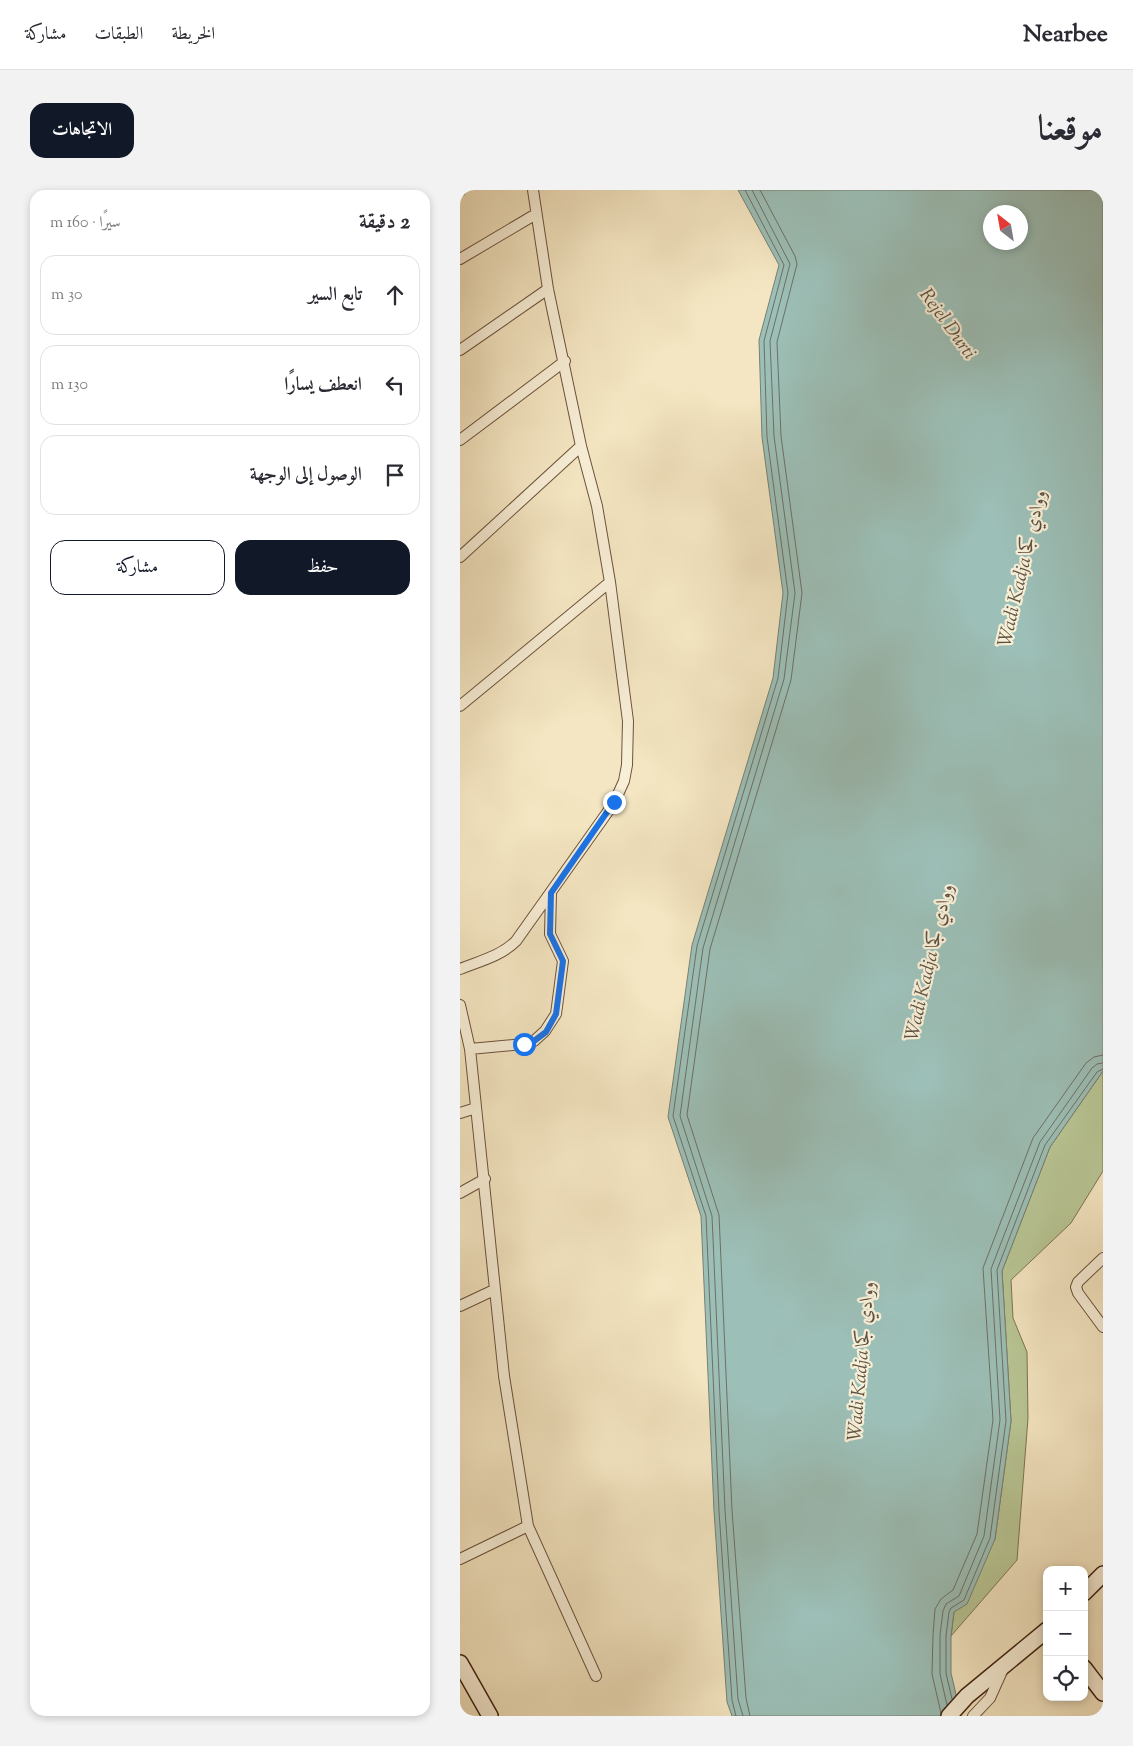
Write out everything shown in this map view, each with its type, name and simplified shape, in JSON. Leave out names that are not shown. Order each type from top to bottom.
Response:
[{"type":"main road","points":[[1088,1589],[1103,1574]]},
{"type":"main road","points":[[949,1716],[967,1696],[1043,1633]]},
{"type":"main road","points":[[460,1663],[490,1716]]},
{"type":"main road","points":[[1088,1673],[1103,1693]]},
{"type":"street","points":[[460,969],[496,956],[508,949],[516,941],[614,802],[624,781],[627,765],[628,721],[610,582],[597,506],[581,446],[565,362],[548,290],[533,190]]},
{"type":"street","points":[[460,259],[536,214]]},
{"type":"street","points":[[460,350],[548,290]]},
{"type":"street","points":[[460,440],[565,362]]},
{"type":"street","points":[[460,557],[581,446]]},
{"type":"street","points":[[460,706],[610,582]]},
{"type":"street","points":[[470,1049],[524,1044],[534,1041],[546,1032],[556,1014],[563,961],[550,934],[551,893]]},
{"type":"street","points":[[460,1005],[470,1049],[504,1376],[528,1526],[596,1676]]},
{"type":"street","points":[[460,1114],[476,1108]]},
{"type":"street","points":[[460,1193],[485,1179]]},
{"type":"street","points":[[1103,1258],[1078,1282],[1076,1287],[1078,1293],[1103,1327]]},
{"type":"street","points":[[460,1306],[494,1290]]},
{"type":"street","points":[[460,1558],[528,1526]]},
{"type":"street","points":[[973,1716],[990,1698],[1004,1666]]},
{"type":"green space","points":[[1103,1071],[1103,1171],[1071,1223],[1011,1280],[1013,1318],[1027,1352],[1028,1418],[1017,1560],[951,1636],[954,1612],[995,1539],[1011,1421],[1002,1271],[1050,1147]]},
{"type":"water","points":[[738,190],[1103,190],[1103,1071],[1050,1147],[1002,1271],[1011,1421],[995,1539],[967,1604],[954,1612],[951,1636],[951,1673],[961,1716],[732,1716],[727,1702],[714,1511],[701,1216],[668,1117],[692,945],[773,678],[783,593],[762,437],[759,340],[779,265]]},
{"type":"route","points":[[524,1044],[534,1041],[546,1032],[556,1014],[563,961],[550,934],[551,893],[614,802]]},
{"type":"water label","name":"Rejel Durti","points":[[949,323]]},
{"type":"water label","name":"Wadi Kadja ووادي كجا","points":[[1021,568]]},
{"type":"water label","name":"Wadi Kadja ووادي كجا","points":[[928,962]]},
{"type":"water label","name":"Wadi Kadja ووادي كجا","points":[[860,1361]]}]
